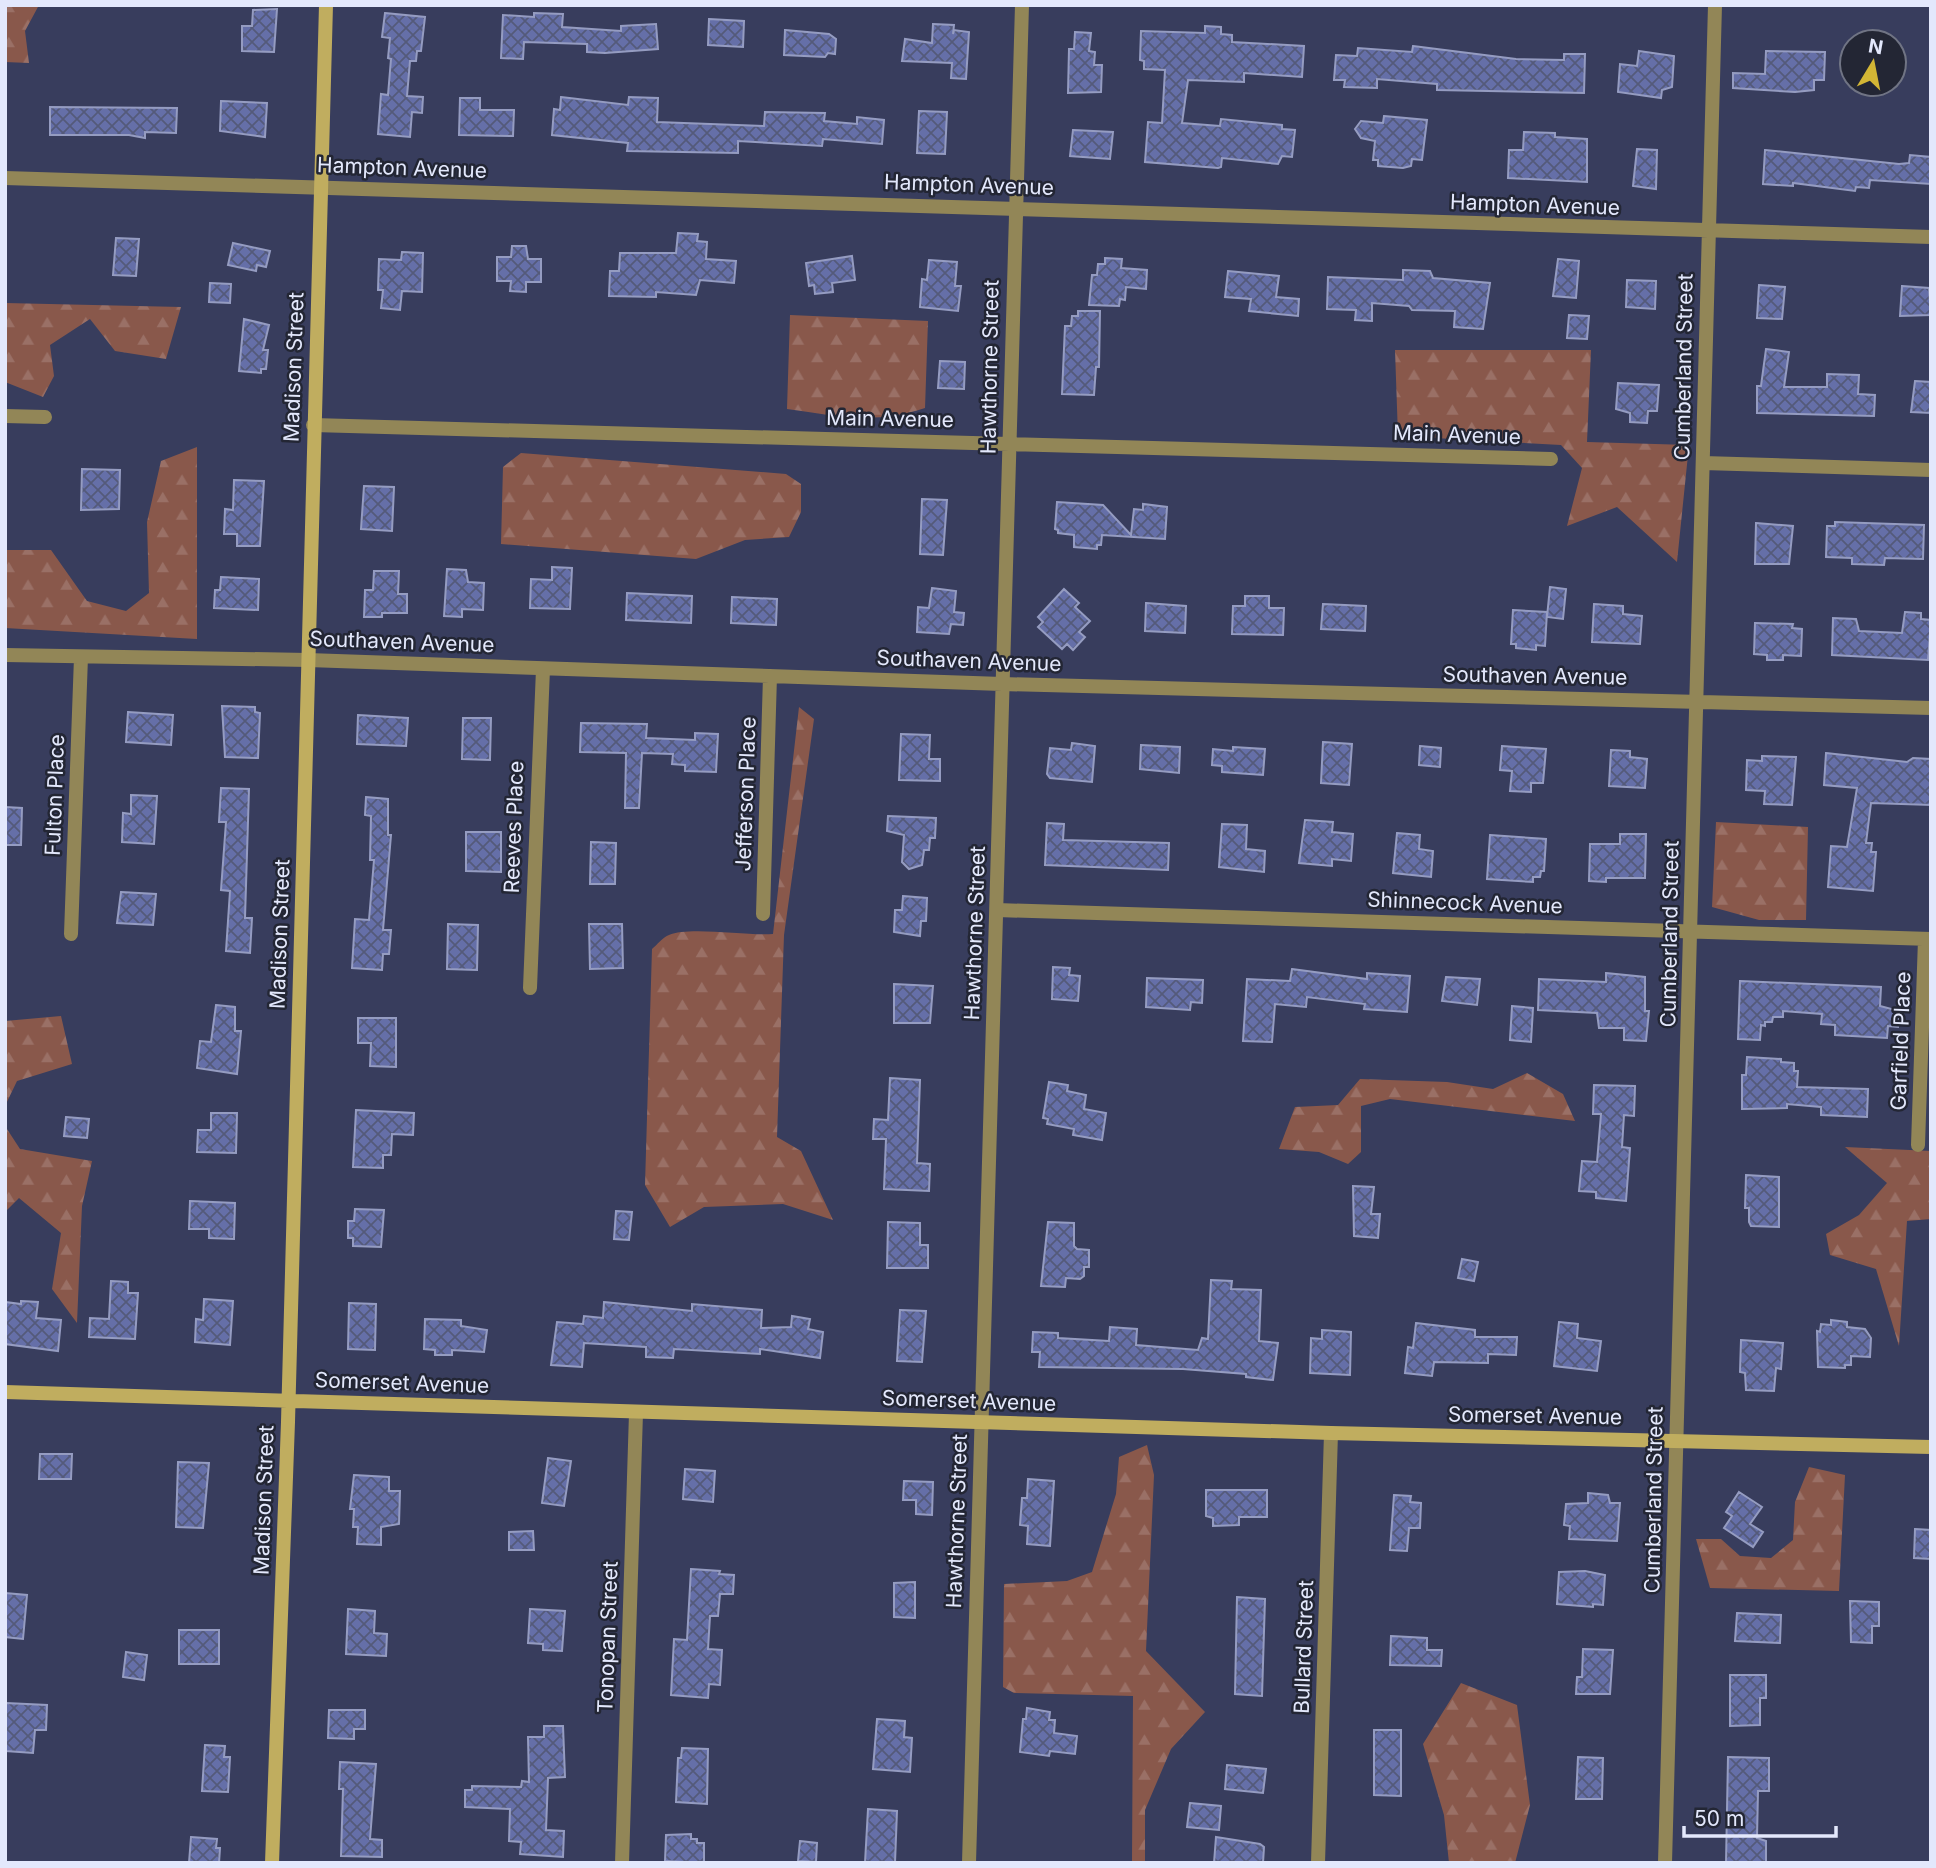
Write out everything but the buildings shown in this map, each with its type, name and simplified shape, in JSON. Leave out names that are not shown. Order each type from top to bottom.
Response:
[{"type":"street","name":"Madison Street","points":[[272,1863],[289,1400],[326,5]]},
{"type":"street","name":"Hawthorne Street","points":[[969,1863],[1021,5]]},
{"type":"street","name":"Cumberland Street","points":[[1665,1863],[1715,5]]},
{"type":"street","name":"Hampton Avenue","points":[[5,178],[1931,237]]},
{"type":"street","points":[[5,416],[45,417]]},
{"type":"street","name":"Main Avenue","points":[[313,425],[1551,459]]},
{"type":"street","points":[[1703,463],[1931,470]]},
{"type":"street","name":"Southaven Avenue","points":[[5,654],[308,660],[1002,684],[1931,708]]},
{"type":"street","name":"Fulton Place","points":[[71,934],[81,657]]},
{"type":"street","name":"Reeves Place","points":[[530,988],[542,669]]},
{"type":"street","name":"Jefferson Place","points":[[763,914],[770,676]]},
{"type":"street","name":"Shinnecock Avenue","points":[[997,910],[1928,939]]},
{"type":"street","name":"Garfield Place","points":[[1918,1144],[1928,939]]},
{"type":"street","name":"Somerset Avenue","points":[[5,1392],[1331,1433],[1931,1447]]},
{"type":"street","name":"Tonopan Street","points":[[622,1863],[636,1413]]},
{"type":"street","name":"Bullard Street","points":[[1318,1863],[1331,1433]]},
{"type":"green space","points":[[5,5],[39,5],[25,31],[29,63],[5,62]]},
{"type":"green space","points":[[5,303],[181,307],[166,359],[115,351],[90,319],[50,345],[54,376],[43,397],[5,382]]},
{"type":"green space","points":[[790,315],[928,321],[925,408],[872,418],[787,409]]},
{"type":"green space","points":[[1395,350],[1591,350],[1587,442],[1689,445],[1677,562],[1617,507],[1567,526],[1582,468],[1561,445],[1398,436]]},
{"type":"green space","points":[[197,447],[197,639],[5,628],[5,550],[51,550],[87,601],[126,611],[149,593],[147,522],[161,461]]},
{"type":"green space","points":[[521,453],[786,474],[801,484],[801,512],[789,537],[745,540],[696,559],[501,544],[503,467]]},
{"type":"green space","points":[[799,707],[814,719],[784,935],[777,1137],[801,1151],[833,1220],[783,1204],[704,1207],[670,1227],[645,1185],[652,949],[667,936],[678,932],[773,934]]},
{"type":"green space","points":[[1716,822],[1808,827],[1806,920],[1759,920],[1712,907]]},
{"type":"green space","points":[[61,1016],[72,1064],[17,1081],[5,1106],[5,1021]]},
{"type":"green space","points":[[1527,1073],[1563,1094],[1575,1121],[1390,1099],[1361,1106],[1361,1152],[1348,1164],[1319,1152],[1279,1149],[1295,1107],[1338,1105],[1360,1079],[1447,1082],[1493,1089]]},
{"type":"green space","points":[[5,1126],[20,1149],[92,1161],[82,1206],[77,1323],[52,1289],[61,1233],[19,1198],[5,1212]]},
{"type":"green space","points":[[1845,1147],[1931,1151],[1931,1219],[1907,1221],[1899,1346],[1876,1269],[1830,1255],[1826,1234],[1859,1215],[1887,1183]]},
{"type":"green space","points":[[1147,1445],[1154,1475],[1146,1651],[1205,1712],[1171,1749],[1145,1810],[1145,1863],[1132,1863],[1133,1696],[1014,1693],[1003,1687],[1004,1584],[1067,1581],[1092,1572],[1116,1494],[1119,1457]]},
{"type":"green space","points":[[1809,1467],[1845,1475],[1839,1591],[1710,1588],[1696,1539],[1721,1539],[1740,1556],[1771,1558],[1793,1540],[1795,1502]]},
{"type":"green space","points":[[1461,1683],[1517,1705],[1530,1805],[1515,1863],[1449,1863],[1444,1815],[1423,1744]]}]
